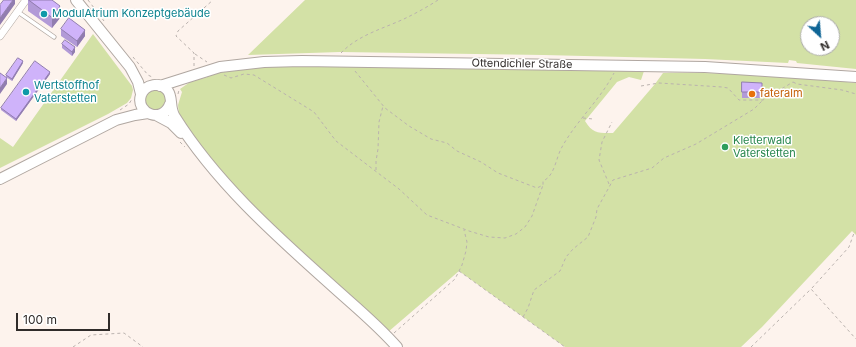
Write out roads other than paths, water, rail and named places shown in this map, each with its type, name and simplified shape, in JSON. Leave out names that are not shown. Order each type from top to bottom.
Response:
[{"type":"street","points":[[0,36],[26,0]]},
{"type":"street","points":[[76,0],[130,67],[138,82],[141,105],[152,114],[171,123],[194,145]]},
{"type":"street","name":"Ottendichler Straße","points":[[157,85],[206,70],[234,65],[264,62],[335,61],[713,67],[793,77],[856,77]]},
{"type":"street","points":[[130,67],[157,85],[166,88],[175,117],[194,145],[228,186],[329,283],[372,321],[397,347]]},
{"type":"street","name":"Ottendichler Straße","points":[[170,100],[190,76]]},
{"type":"street","points":[[0,178],[116,120],[135,106],[146,88],[157,85]]},
{"type":"street","points":[[116,120],[134,115],[165,112],[170,100]]},
{"type":"lane","points":[[18,12],[54,37]]},
{"type":"place","name":"ModulAtrium Konzeptgebäude","points":[[44,14]]},
{"type":"place","name":"Wertstoffhof Vaterstetten","points":[[26,92]]},
{"type":"place","name":"fateralm","points":[[752,94]]},
{"type":"place","name":"Kletterwald Vaterstetten","points":[[725,147]]}]
